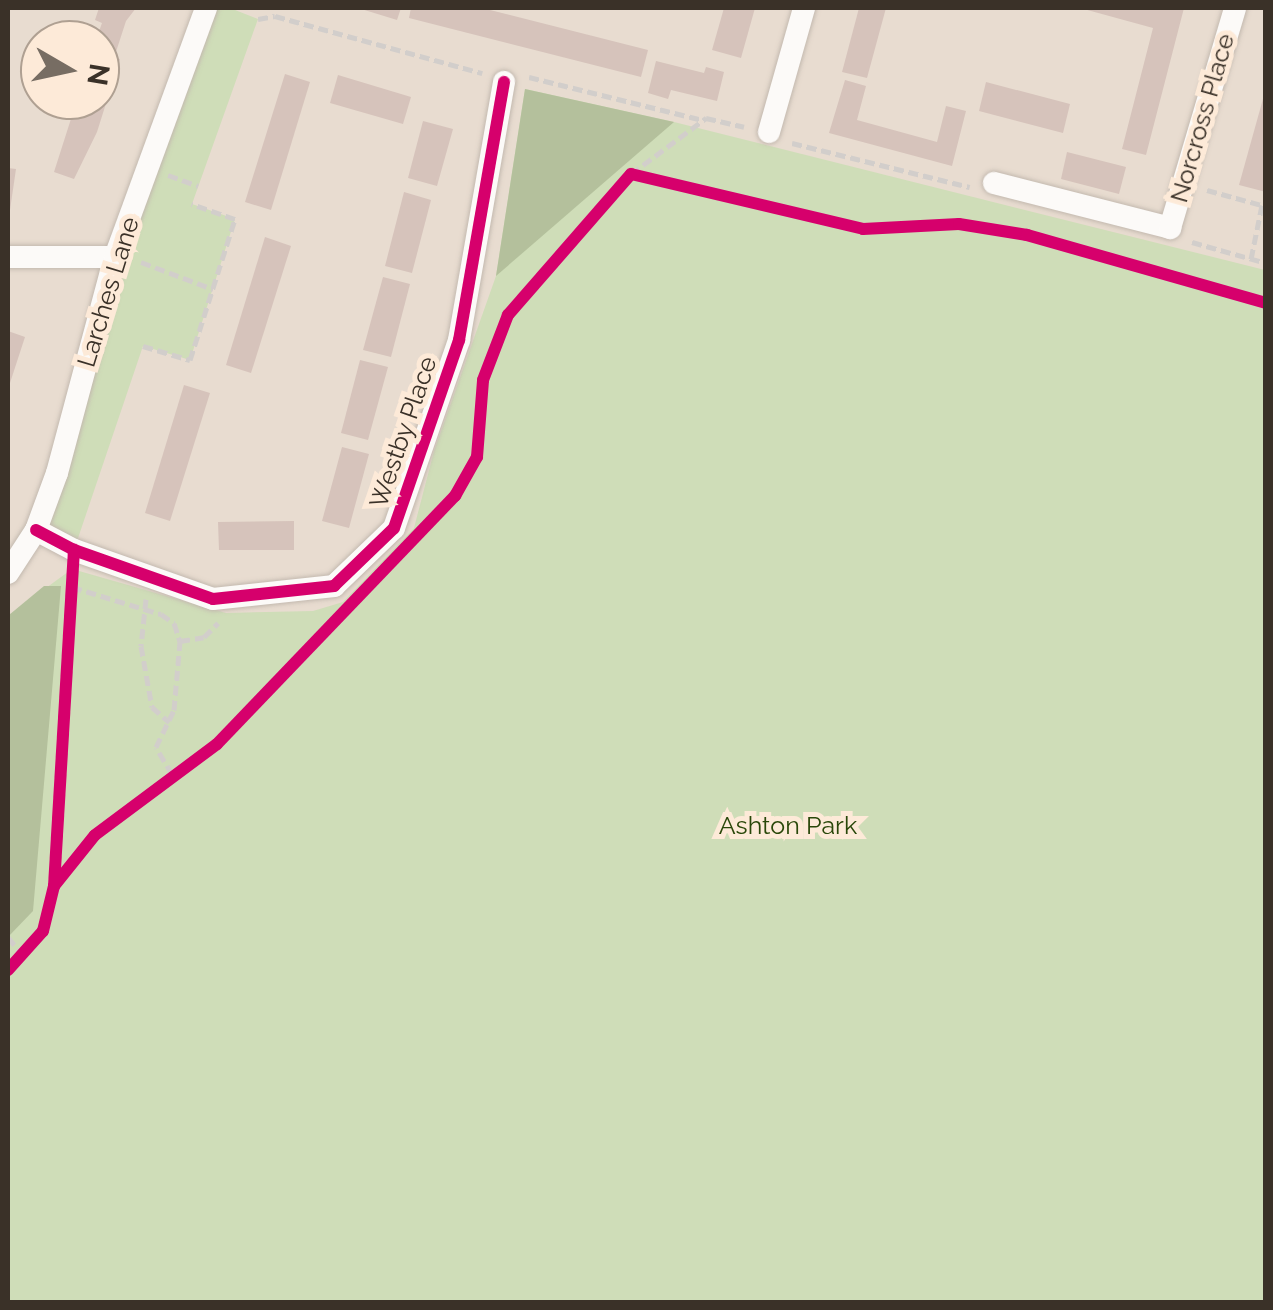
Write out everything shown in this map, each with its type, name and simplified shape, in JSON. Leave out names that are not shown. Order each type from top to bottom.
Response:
[{"type":"street","name":"Larches Lane","points":[[8,573],[36,530],[57,473],[116,255],[206,8]]},
{"type":"street","points":[[768,132],[804,8]]},
{"type":"street","name":"Norcross Place","points":[[994,183],[1170,228],[1235,8]]},
{"type":"street","name":"Westby Place","points":[[36,530],[74,550],[214,599],[334,586],[394,528],[460,340],[504,82]]},
{"type":"street","points":[[8,257],[116,255]]},
{"type":"path","points":[[620,186],[706,118],[768,132],[801,147],[982,190],[994,183]]},
{"type":"path","points":[[632,174],[650,178]]},
{"type":"path","points":[[1183,184],[1262,205],[1251,259]]},
{"type":"path","points":[[143,346],[190,360],[235,219],[192,204]]},
{"type":"path","points":[[1170,228],[1196,245],[1266,263]]},
{"type":"path","points":[[116,255],[213,289]]},
{"type":"path","points":[[70,607],[74,550]]},
{"type":"path","points":[[150,576],[141,646],[152,707],[169,722]]},
{"type":"path","points":[[72,588],[144,609],[174,624],[180,640],[179,677],[169,722],[156,747],[172,774]]},
{"type":"path","points":[[180,640],[204,637],[248,595]]},
{"type":"path","points":[[156,786],[187,764]]},
{"type":"path","points":[[8,937],[22,954]]},
{"type":"path","points":[[8,970],[32,942]]},
{"type":"green space","points":[[205,8],[230,8],[258,19],[192,204],[235,219],[190,360],[143,346],[74,550],[36,530]]},
{"type":"green space","name":"Ashton Park","points":[[525,89],[674,122],[1265,270],[1265,1302],[8,1302],[9,615],[72,569],[226,613],[313,611],[343,602],[414,528],[434,451],[496,276]]},
{"type":"green space","points":[[525,89],[674,122],[496,276]]},
{"type":"green space","points":[[44,586],[61,586],[33,911],[8,937],[9,615]]},
{"type":"building","points":[[99,8],[136,8],[126,21],[120,40],[120,20],[95,20]]},
{"type":"building","points":[[358,8],[401,8],[397,20]]},
{"type":"building","points":[[411,8],[482,8],[648,50],[641,77],[409,18]]},
{"type":"building","points":[[724,8],[755,8],[741,58],[712,50]]},
{"type":"building","points":[[859,8],[886,8],[867,78],[842,72]]},
{"type":"building","points":[[1080,8],[1184,8],[1146,155],[1122,149],[1153,28]]},
{"type":"building","points":[[656,61],[704,73],[706,67],[724,72],[717,101],[671,90],[668,99],[648,93]]},
{"type":"building","points":[[285,74],[310,82],[271,210],[245,202]]},
{"type":"building","points":[[338,75],[411,97],[403,124],[330,103]]},
{"type":"building","points":[[845,80],[866,86],[857,120],[937,142],[946,106],[966,111],[952,166],[829,133]]},
{"type":"building","points":[[986,82],[1070,104],[1063,133],[979,111]]},
{"type":"building","points":[[1266,88],[1266,192],[1239,185]]},
{"type":"building","points":[[71,120],[101,120],[74,179],[54,172]]},
{"type":"building","points":[[423,121],[453,129],[437,186],[408,178]]},
{"type":"building","points":[[1067,152],[1126,167],[1119,194],[1061,179]]},
{"type":"building","points":[[8,168],[16,169],[10,210],[8,210]]},
{"type":"building","points":[[404,192],[431,200],[412,273],[385,266]]},
{"type":"building","points":[[265,237],[291,246],[251,373],[226,365]]},
{"type":"building","points":[[383,277],[410,284],[391,357],[363,350]]},
{"type":"building","points":[[8,331],[25,337],[8,389]]},
{"type":"building","points":[[360,360],[388,367],[368,440],[341,433]]},
{"type":"building","points":[[184,385],[210,393],[170,521],[145,513]]},
{"type":"building","points":[[342,447],[369,454],[349,528],[322,521]]},
{"type":"building","points":[[294,521],[294,550],[219,550],[218,522]]},
{"type":"cycle path","points":[[36,530],[74,550],[213,599],[334,586],[394,528],[459,340],[504,82]]},
{"type":"cycle path","points":[[54,886],[95,835],[217,744],[455,496],[477,457],[483,380],[508,315],[631,174],[863,229],[959,224],[1027,235],[1266,303]]},
{"type":"cycle path","points":[[8,970],[43,931],[54,886],[74,550]]}]
